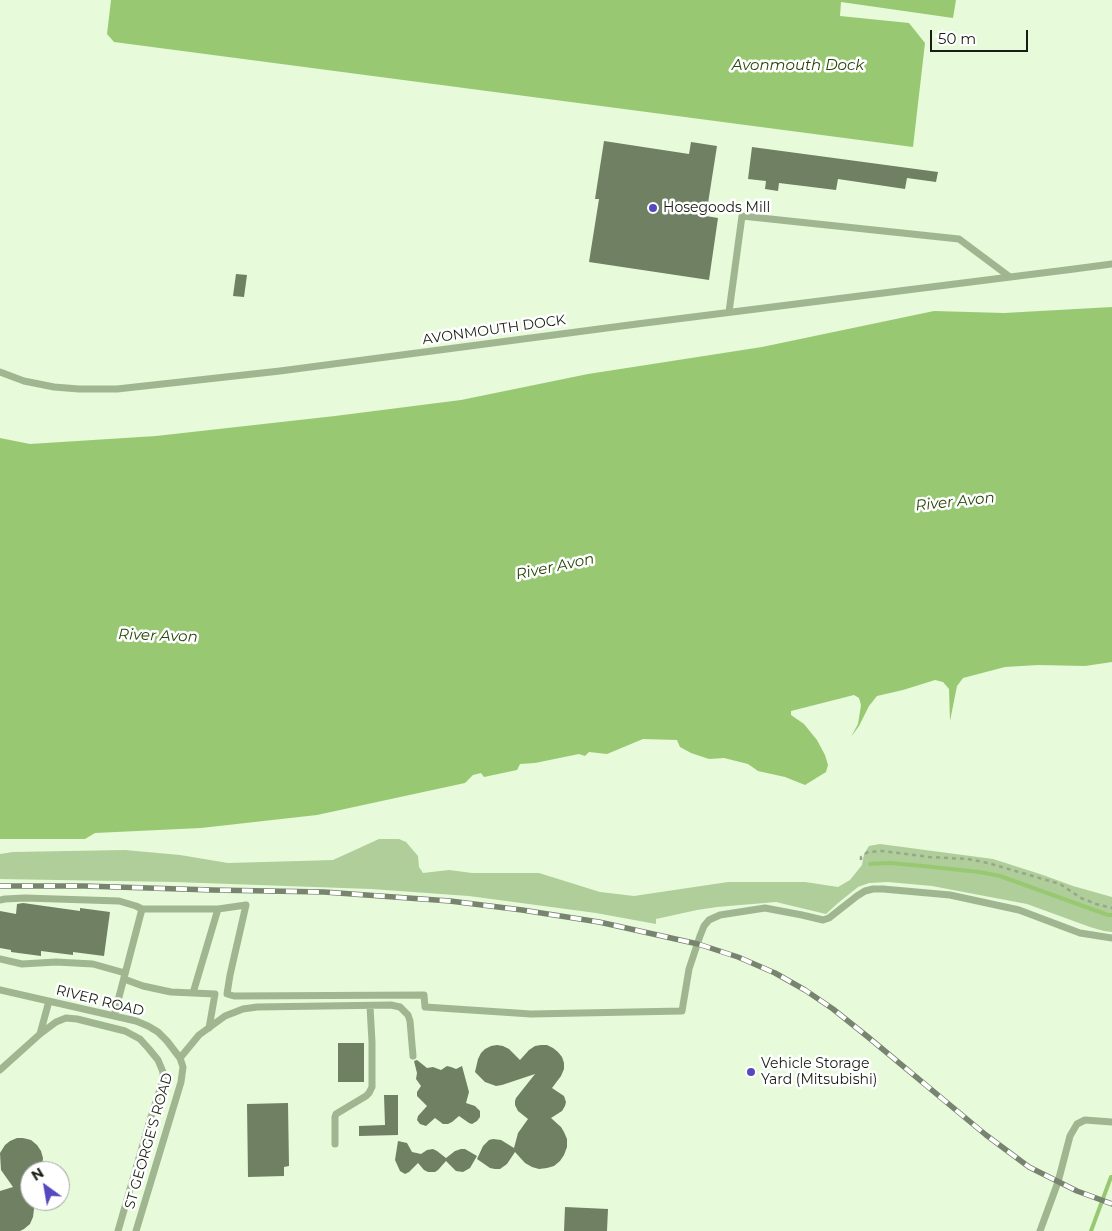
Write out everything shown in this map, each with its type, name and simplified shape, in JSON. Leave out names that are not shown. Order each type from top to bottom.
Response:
[{"type":"lane","points":[[729,312],[742,216],[959,239],[1010,277]]},
{"type":"lane","name":"AVONMOUTH DOCK","points":[[0,372],[24,381],[54,388],[117,389],[290,370],[1112,264]]},
{"type":"lane","points":[[0,900],[25,898],[119,901],[142,909],[218,909],[246,905],[230,975],[228,994],[234,996],[424,995],[425,1007],[531,1014],[682,1011],[690,969],[702,931],[709,920],[720,915],[765,908],[823,920],[829,918],[865,891],[873,889],[950,895],[1020,910],[1080,934],[1112,938]]},
{"type":"lane","points":[[114,1016],[142,909]]},
{"type":"lane","points":[[193,993],[218,909]]},
{"type":"lane","points":[[0,959],[22,964],[56,962],[93,964],[125,976],[143,986],[171,992],[215,994],[208,1028]]},
{"type":"lane","name":"RIVER ROAD","points":[[0,990],[136,1021],[154,1029],[180,1058]]},
{"type":"lane","points":[[40,1034],[49,1001]]},
{"type":"lane","points":[[180,1058],[199,1035],[231,1013],[243,1009],[257,1007],[391,1005],[400,1007],[408,1015],[413,1056]]},
{"type":"lane","points":[[335,1144],[336,1114],[366,1096],[372,1087],[370,1006]]},
{"type":"lane","points":[[0,1070],[40,1034],[56,1022],[66,1018],[125,1031],[140,1040],[158,1060],[163,1080],[118,1231]]},
{"type":"lane","name":"ST GEORGE'S ROAD","points":[[136,1231],[181,1082],[183,1066],[180,1058]]},
{"type":"lane","points":[[1040,1231],[1058,1182],[1070,1136],[1077,1124],[1085,1120],[1112,1122]]},
{"type":"path","points":[[861,860],[861,857],[868,852],[882,851],[929,857],[968,859],[1060,884],[1081,898],[1112,908]]},
{"type":"shaded area","points":[[379,839],[399,839],[406,842],[418,856],[419,867],[423,873],[449,870],[472,873],[539,873],[600,892],[634,896],[728,882],[805,882],[838,887],[850,880],[862,865],[864,854],[869,846],[880,844],[993,859],[1112,897],[1112,932],[1090,927],[1027,904],[932,886],[888,882],[869,883],[858,887],[826,914],[776,902],[697,910],[656,919],[656,924],[596,913],[469,896],[371,889],[175,882],[0,879],[0,854],[13,852],[125,850],[180,855],[228,863],[333,860]]},
{"type":"water","name":"Avonmouth Dock","points":[[111,0],[956,0],[953,18],[841,2],[840,16],[909,23],[925,43],[913,147],[114,42],[107,34]]},
{"type":"water","name":"River Avon","points":[[1112,307],[1112,662],[1085,666],[1038,665],[1005,667],[963,678],[957,686],[950,721],[949,689],[943,682],[935,680],[877,696],[851,737],[858,724],[861,705],[859,698],[854,695],[791,711],[791,715],[804,724],[817,740],[828,765],[826,772],[805,785],[785,777],[758,771],[748,764],[724,758],[709,759],[691,753],[680,747],[677,740],[643,739],[607,754],[589,752],[585,756],[579,754],[535,763],[520,764],[517,770],[484,777],[481,773],[473,775],[465,783],[317,815],[201,828],[95,833],[85,839],[0,839],[0,438],[30,444],[156,436],[335,416],[461,400],[588,374],[762,347],[934,311],[1004,313]]},
{"type":"building","name":"Hosegoods Mill","points":[[604,141],[689,154],[691,142],[717,146],[706,216],[718,218],[709,280],[589,262],[599,199],[595,199]]},
{"type":"building","points":[[752,147],[938,172],[936,182],[907,178],[905,189],[838,179],[836,190],[779,183],[778,191],[765,189],[766,181],[748,179]]},
{"type":"building","points":[[236,274],[247,275],[244,297],[233,296]]},
{"type":"building","points":[[23,903],[80,911],[80,908],[110,912],[104,956],[73,952],[73,955],[41,951],[41,956],[11,952],[11,950],[0,948],[0,911],[16,914],[17,904]]},
{"type":"building","points":[[338,1043],[364,1043],[364,1082],[338,1082]]},
{"type":"building","points":[[497,1045],[509,1049],[520,1060],[529,1050],[541,1045],[553,1048],[562,1057],[564,1069],[552,1088],[564,1096],[566,1102],[562,1111],[551,1118],[564,1132],[567,1139],[567,1147],[560,1161],[554,1166],[539,1169],[532,1167],[525,1163],[515,1152],[507,1164],[500,1169],[490,1168],[477,1159],[483,1146],[489,1140],[501,1140],[514,1148],[518,1133],[528,1119],[518,1111],[515,1101],[535,1074],[496,1086],[485,1082],[475,1072],[481,1053],[491,1046]]},
{"type":"building","points":[[417,1060],[427,1068],[433,1067],[441,1070],[447,1066],[456,1069],[462,1066],[469,1092],[466,1103],[475,1106],[480,1111],[480,1117],[477,1121],[472,1124],[459,1116],[448,1124],[443,1124],[435,1118],[426,1126],[420,1124],[417,1120],[418,1116],[427,1106],[417,1096],[421,1086],[416,1079],[417,1073],[414,1061]]},
{"type":"building","points":[[384,1095],[398,1095],[398,1135],[359,1136],[359,1126],[385,1125]]},
{"type":"building","points":[[288,1103],[289,1166],[284,1167],[284,1176],[248,1177],[247,1104]]},
{"type":"building","points":[[17,1138],[31,1140],[41,1151],[43,1158],[43,1161],[20,1161],[20,1211],[34,1211],[30,1224],[20,1231],[0,1231],[0,1191],[13,1187],[1,1170],[0,1153],[10,1141]]},
{"type":"building","points":[[398,1141],[407,1143],[412,1152],[421,1154],[433,1149],[446,1158],[455,1151],[465,1149],[477,1156],[470,1168],[463,1172],[456,1171],[446,1161],[435,1172],[424,1170],[418,1163],[405,1174],[400,1171],[395,1160]]},
{"type":"building","points":[[565,1207],[608,1209],[607,1231],[564,1231]]},
{"type":"waterway","points":[[870,864],[890,863],[923,866],[1000,876],[1112,915]]},
{"type":"waterway","points":[[1091,1231],[1111,1177]]},
{"type":"railway","points":[[0,886],[84,886],[324,892],[450,901],[599,922],[698,944],[738,957],[775,973],[805,990],[833,1009],[986,1135],[1029,1167],[1077,1191],[1112,1204]]},
{"type":"place","name":"Hosegoods Mill","points":[[653,208]]},
{"type":"place","name":"Vehicle Storage Yard (Mitsubishi)","points":[[751,1072]]}]
